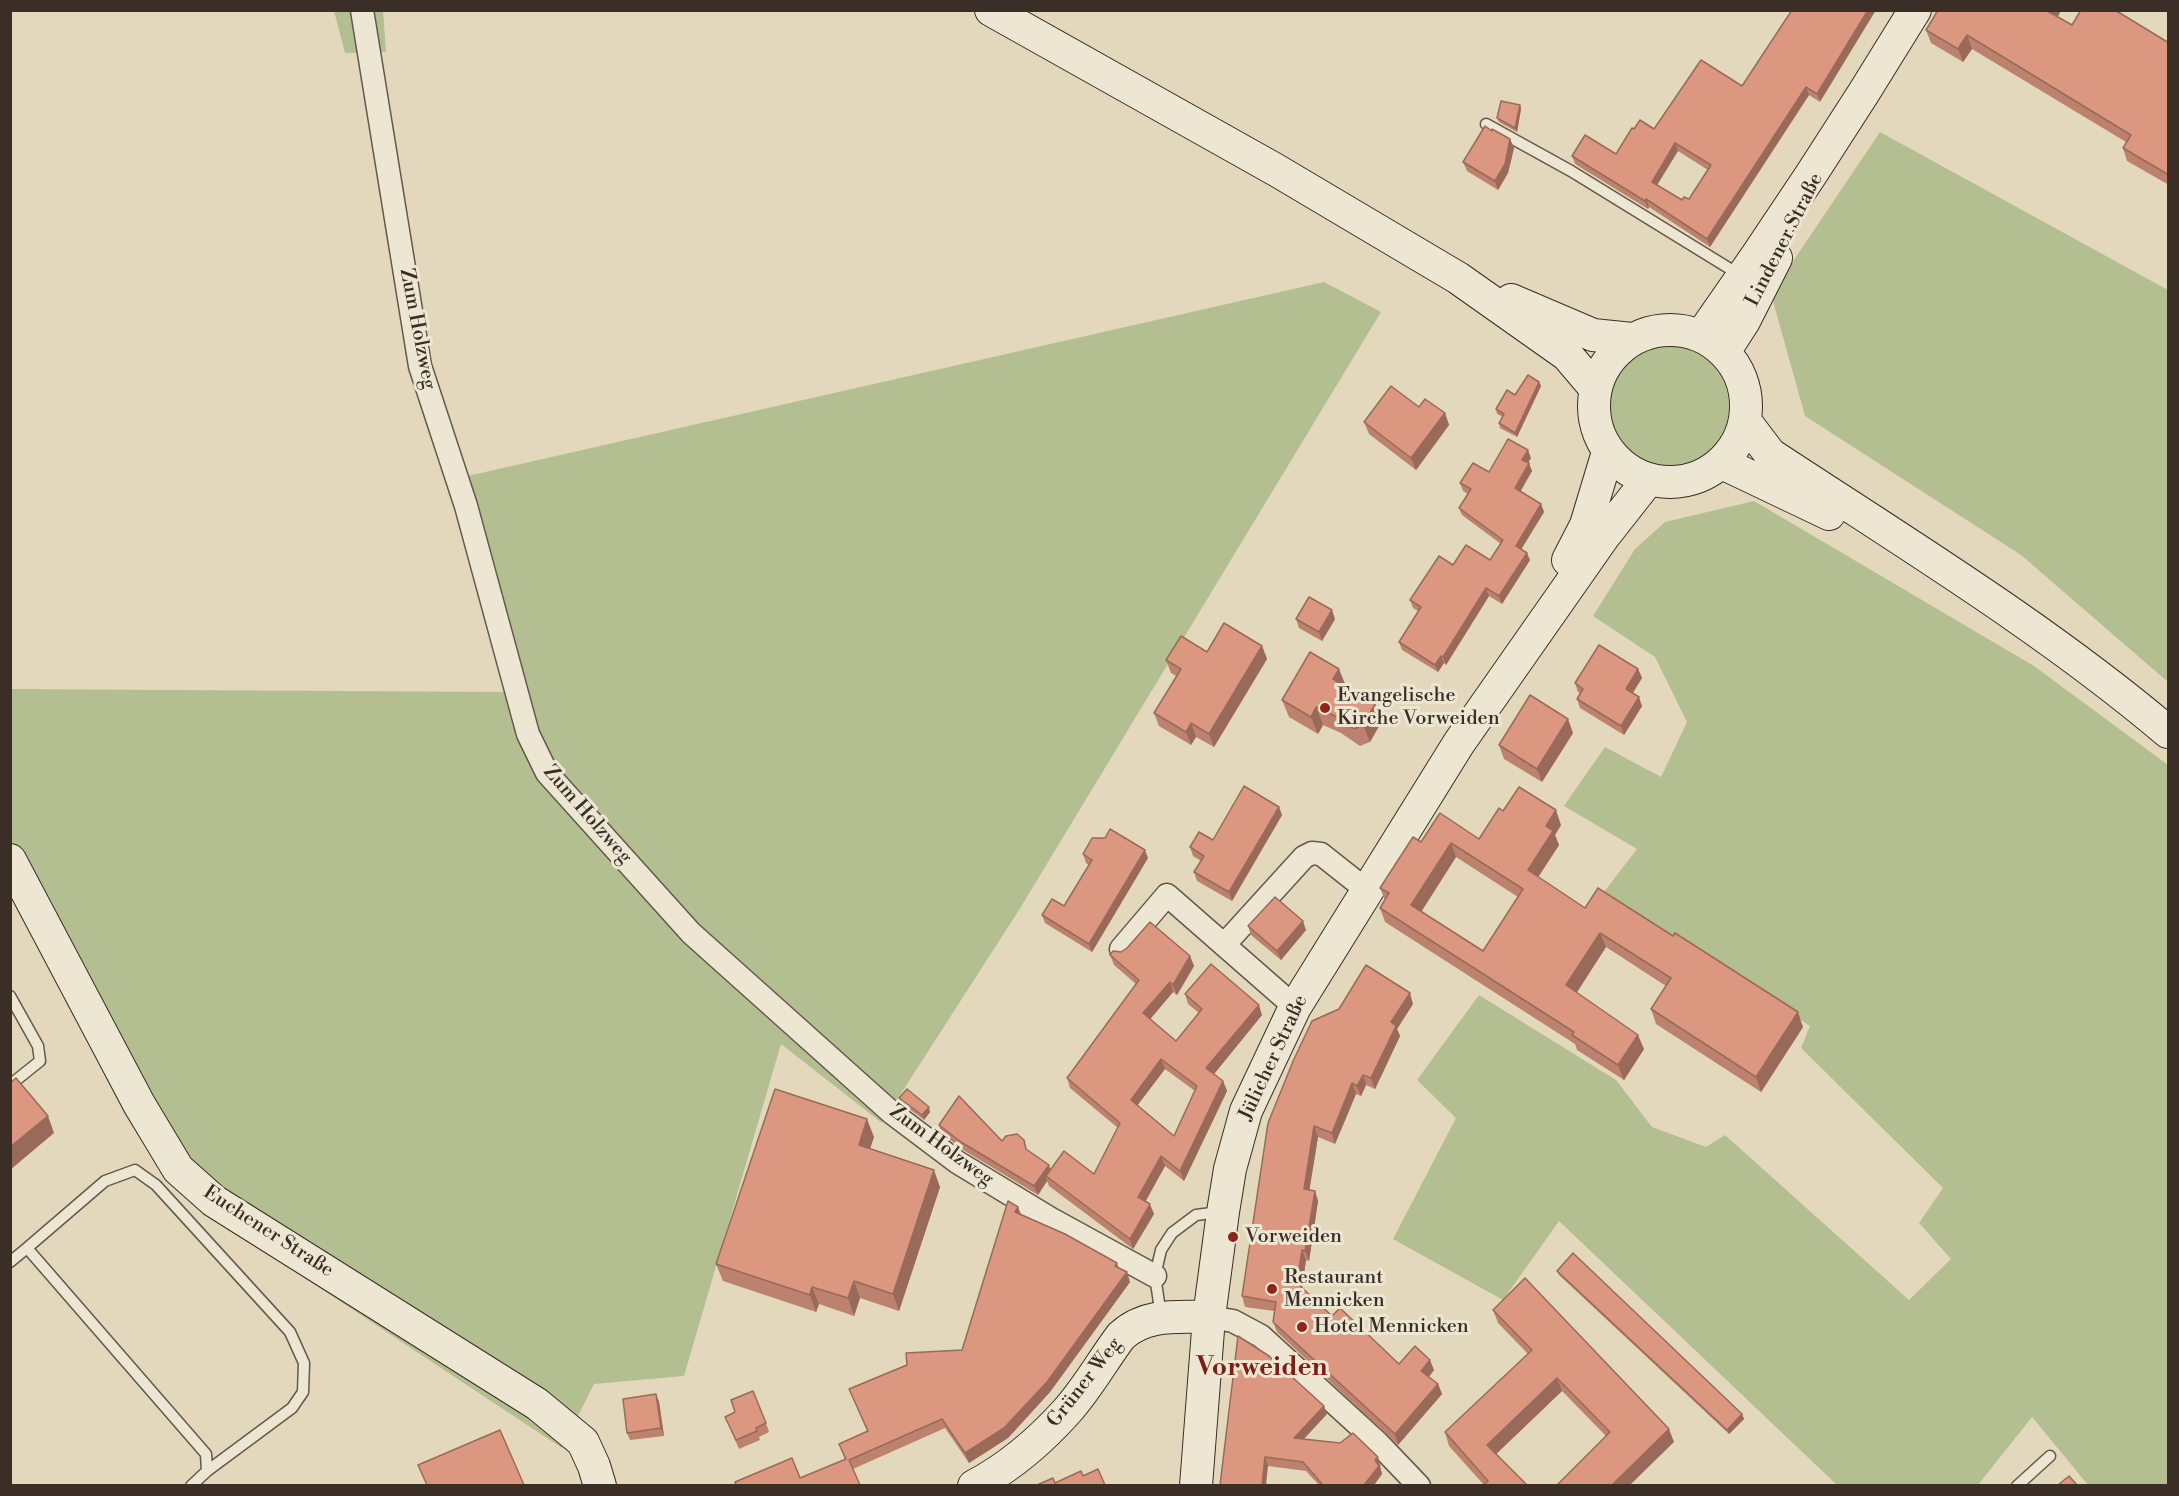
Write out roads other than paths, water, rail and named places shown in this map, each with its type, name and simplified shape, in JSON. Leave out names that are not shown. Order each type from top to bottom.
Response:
[{"type":"main road","points":[[992,10],[1276,170],[1458,278],[1567,355],[1595,388]]},
{"type":"main road","name":"Lindener Straße","points":[[1713,344],[1743,277],[1844,127],[1915,10]]},
{"type":"main road","name":"Lindener Straße","points":[[1713,344],[1744,321],[1844,127]]},
{"type":"main road","points":[[1458,278],[1593,335],[1632,339]]},
{"type":"main road","points":[[1678,330],[1713,344],[1736,367],[1743,384],[1747,402],[1745,421],[1737,444],[1722,463],[1706,474],[1687,481],[1667,483],[1648,480],[1626,469],[1608,452],[1597,432],[1593,410],[1595,388],[1603,368],[1615,352],[1632,339],[1654,331],[1678,330]]},
{"type":"main road","points":[[1745,421],[1770,454],[2064,651],[2128,698],[2169,732]]},
{"type":"main road","points":[[1510,670],[1586,525],[1608,452]]},
{"type":"main road","points":[[1722,463],[1757,477],[1954,576]]},
{"type":"main road","points":[[1510,670],[1604,536],[1648,480]]},
{"type":"main road","name":"Jülicher Straße","points":[[1196,1485],[1209,1317],[1223,1212],[1230,1168],[1246,1111],[1295,1007],[1369,892],[1459,743],[1510,670]]},
{"type":"main road","name":"Euchener Straße","points":[[10,860],[139,1104],[178,1169],[214,1201],[537,1404],[583,1442],[600,1485]]},
{"type":"main road","name":"Grüner Weg","points":[[974,1485],[1017,1459],[1032,1446],[1068,1410],[1121,1336],[1138,1323],[1161,1316],[1209,1317]]},
{"type":"street","name":"Zum Holzweg","points":[[362,10],[420,366],[466,506],[528,734],[547,773],[691,933],[892,1113],[957,1162],[1051,1219],[1155,1276]]},
{"type":"street","points":[[1224,945],[1304,857],[1312,853],[1321,854],[1369,892]]},
{"type":"street","points":[[1121,949],[1167,895],[1295,1007]]},
{"type":"street","points":[[1209,1317],[1233,1321],[1261,1336],[1377,1442],[1419,1485]]},
{"type":"lane","points":[[1486,124],[1572,171],[1743,277]]},
{"type":"lane","points":[[10,1085],[40,1061],[38,1046],[11,997]]},
{"type":"lane","points":[[10,1262],[105,1181],[135,1170],[156,1185],[290,1332],[304,1363],[303,1392],[292,1408],[207,1471],[192,1485]]},
{"type":"lane","points":[[1161,1316],[1155,1276],[1161,1250],[1172,1233],[1196,1215],[1223,1212]]},
{"type":"lane","points":[[27,1248],[206,1454],[207,1471]]},
{"type":"lane","points":[[2017,1485],[2050,1456]]},
{"type":"place","name":"Evangelische Kirche Vorweiden","points":[[1325,708]]},
{"type":"place","name":"Vorweiden","points":[[1233,1237]]},
{"type":"place","name":"Restaurant Mennicken","points":[[1272,1289]]},
{"type":"place","name":"Hotel Mennicken","points":[[1302,1327]]},
{"type":"district","name":"Vorweiden","points":[[1262,1369]]}]
